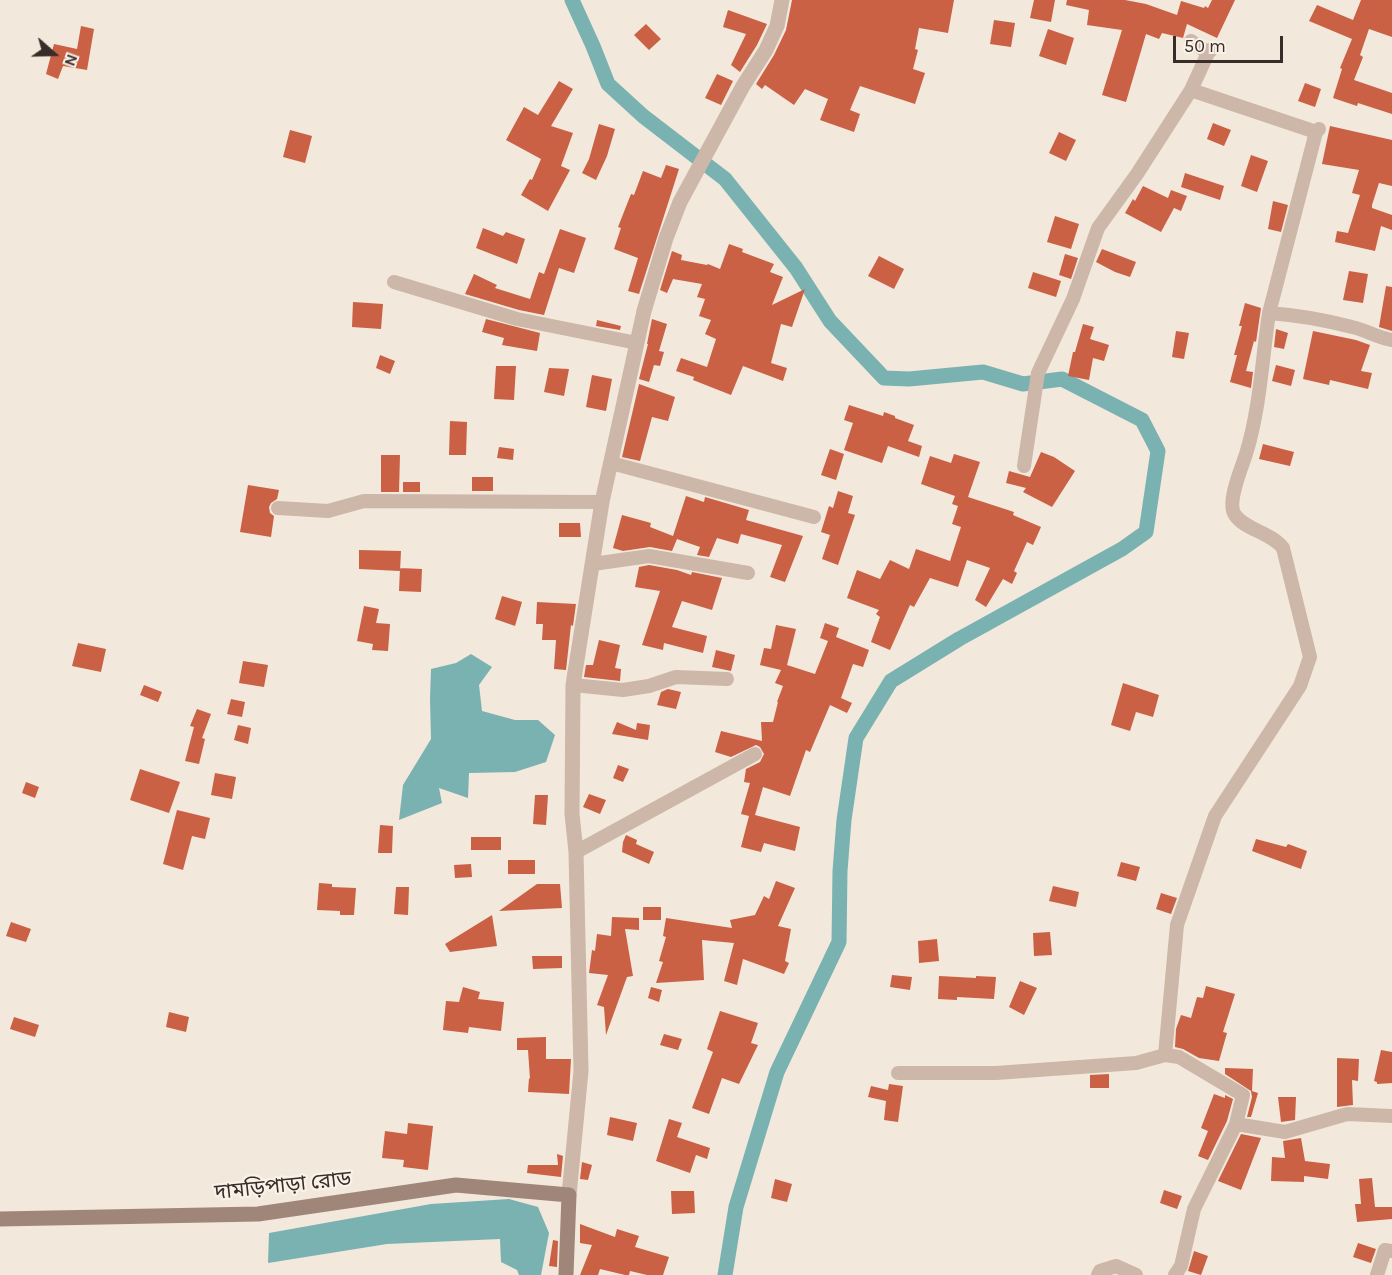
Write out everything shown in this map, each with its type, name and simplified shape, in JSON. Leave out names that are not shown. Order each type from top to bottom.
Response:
[{"type":"main road","name":"দামড়িপাড়া রোড","points":[[0,1219],[258,1214],[456,1185],[569,1195]]},
{"type":"main road","points":[[566,1275],[569,1195]]},
{"type":"street","points":[[569,1195],[581,1071],[576,852],[572,813],[573,685],[602,502],[644,311],[666,238],[680,202],[743,86],[766,50],[777,26],[782,0]]},
{"type":"street","points":[[1024,466],[1038,373],[1073,299],[1098,228],[1137,174],[1191,90],[1210,51],[1191,40]]},
{"type":"street","points":[[1165,1055],[1171,1010],[1177,925],[1215,816],[1300,686],[1310,657],[1283,548],[1276,540],[1241,521],[1233,514],[1232,501],[1252,435],[1269,313],[1317,131],[1191,90]]},
{"type":"street","points":[[394,282],[516,319],[638,343]]},
{"type":"street","points":[[1269,313],[1297,315],[1355,327],[1375,336],[1392,340]]},
{"type":"street","points":[[611,463],[814,517]]},
{"type":"street","points":[[278,508],[328,511],[364,501],[602,502]]},
{"type":"street","points":[[593,564],[649,556],[748,573]]},
{"type":"street","points":[[573,685],[623,690],[649,686],[676,676],[727,679]]},
{"type":"street","points":[[576,852],[755,754]]},
{"type":"street","points":[[898,1073],[1008,1072],[1136,1063],[1165,1055],[1179,1057],[1243,1095],[1236,1124],[1194,1209],[1181,1266],[1175,1275]]},
{"type":"street","points":[[1236,1124],[1285,1132],[1347,1114],[1392,1116]]},
{"type":"street","points":[[1377,1275],[1385,1250],[1392,1251]]},
{"type":"street","points":[[1098,1275],[1100,1271],[1116,1266],[1136,1275]]},
{"type":"water","points":[[471,654],[492,667],[479,685],[482,711],[515,720],[538,720],[555,735],[546,762],[515,772],[469,773],[468,798],[439,788],[442,803],[399,820],[403,785],[431,739],[431,669],[456,663]]},
{"type":"water","points":[[509,1199],[538,1207],[549,1233],[541,1275],[519,1275],[517,1270],[501,1262],[500,1239],[387,1244],[268,1263],[269,1233],[431,1204]]},
{"type":"building","points":[[792,0],[954,0],[948,33],[919,28],[915,49],[918,50],[913,69],[925,73],[915,104],[860,86],[850,110],[860,114],[854,132],[820,120],[828,99],[805,89],[794,105],[765,85],[762,89],[756,84],[786,30]]},
{"type":"building","points":[[1034,0],[1055,0],[1051,22],[1030,18]]},
{"type":"building","points":[[1067,0],[1125,0],[1146,4],[1177,15],[1181,1],[1208,8],[1212,0],[1235,0],[1217,38],[1187,24],[1183,38],[1162,33],[1159,39],[1146,34],[1126,102],[1102,95],[1122,30],[1087,25],[1089,10],[1066,5]]},
{"type":"building","points":[[1361,0],[1392,0],[1392,37],[1369,29],[1360,55],[1363,57],[1354,80],[1392,93],[1392,114],[1333,98],[1342,69],[1340,68],[1352,39],[1309,21],[1317,5],[1353,20]]},
{"type":"building","points":[[728,10],[767,24],[740,72],[731,65],[746,34],[723,27]]},
{"type":"building","points":[[994,20],[1015,23],[1011,47],[990,44]]},
{"type":"building","points":[[646,24],[661,39],[649,50],[634,35]]},
{"type":"building","points":[[81,26],[94,29],[87,70],[63,66],[58,79],[46,74],[54,44],[77,49]]},
{"type":"building","points":[[1048,29],[1074,38],[1066,65],[1039,56]]},
{"type":"building","points":[[717,74],[733,81],[721,105],[705,98]]},
{"type":"building","points":[[559,81],[573,89],[551,126],[573,133],[561,166],[570,170],[548,211],[521,195],[530,179],[532,180],[541,159],[506,140],[524,107],[538,115]]},
{"type":"building","points":[[1305,83],[1321,89],[1315,107],[1298,101]]},
{"type":"building","points":[[1213,123],[1231,130],[1224,146],[1207,139]]},
{"type":"building","points":[[599,124],[615,129],[607,156],[596,180],[582,173],[589,159]]},
{"type":"building","points":[[1330,126],[1392,140],[1392,186],[1379,183],[1372,208],[1392,215],[1392,230],[1381,226],[1375,251],[1335,242],[1337,231],[1348,233],[1360,195],[1352,193],[1359,170],[1322,164]]},
{"type":"building","points":[[290,130],[312,136],[305,163],[283,157]]},
{"type":"building","points":[[1059,132],[1076,140],[1066,161],[1049,153]]},
{"type":"building","points":[[1251,155],[1268,161],[1257,192],[1241,186]]},
{"type":"building","points":[[666,165],[679,169],[639,294],[628,291],[638,258],[614,249],[621,228],[618,227],[643,171],[661,178]]},
{"type":"building","points":[[1185,173],[1224,186],[1220,200],[1181,187]]},
{"type":"building","points":[[1143,186],[1168,198],[1171,190],[1187,196],[1181,211],[1174,208],[1161,232],[1125,213]]},
{"type":"building","points":[[1273,201],[1288,205],[1281,232],[1268,229]]},
{"type":"building","points":[[1055,216],[1079,224],[1071,249],[1047,242]]},
{"type":"building","points":[[483,228],[503,236],[506,232],[525,239],[517,264],[476,248]]},
{"type":"building","points":[[560,229],[586,238],[574,273],[559,268],[544,315],[465,294],[474,274],[497,285],[495,288],[530,299],[539,272],[544,274]]},
{"type":"building","points":[[729,244],[743,249],[742,252],[774,264],[770,272],[783,277],[772,305],[805,289],[792,327],[781,324],[771,363],[787,368],[783,381],[743,366],[731,395],[676,371],[681,358],[707,367],[716,339],[705,334],[711,320],[699,316],[705,299],[697,297],[702,284],[673,279],[667,293],[660,290],[672,251],[682,255],[681,260],[708,264],[720,269]]},
{"type":"building","points":[[1102,249],[1136,262],[1130,277],[1096,262]]},
{"type":"building","points":[[1065,254],[1078,258],[1071,279],[1059,275]]},
{"type":"building","points":[[879,256],[904,269],[894,289],[868,276]]},
{"type":"building","points":[[1349,271],[1368,274],[1363,303],[1343,300]]},
{"type":"building","points":[[1033,272],[1061,281],[1056,297],[1028,288]]},
{"type":"building","points":[[1386,286],[1392,287],[1392,331],[1379,327]]},
{"type":"building","points":[[353,302],[383,304],[381,329],[352,327]]},
{"type":"building","points":[[1245,303],[1261,308],[1256,342],[1254,341],[1246,371],[1253,372],[1251,388],[1230,382],[1237,355],[1234,355],[1242,326],[1239,326]]},
{"type":"building","points":[[486,319],[540,333],[537,351],[502,345],[504,338],[482,332]]},
{"type":"building","points":[[652,319],[667,324],[659,351],[664,352],[660,366],[654,365],[649,382],[639,379]]},
{"type":"building","points":[[597,320],[621,326],[620,330],[596,326]]},
{"type":"building","points":[[1083,324],[1094,327],[1090,339],[1109,345],[1104,361],[1093,358],[1089,380],[1068,376],[1073,352],[1075,352]]},
{"type":"building","points":[[1276,329],[1288,333],[1284,349],[1274,347]]},
{"type":"building","points":[[1176,331],[1189,333],[1184,359],[1172,357]]},
{"type":"building","points":[[1313,331],[1370,345],[1361,371],[1372,373],[1368,389],[1330,380],[1329,385],[1303,379]]},
{"type":"building","points":[[380,355],[395,361],[390,374],[376,368]]},
{"type":"building","points":[[1276,365],[1295,370],[1291,386],[1272,381]]},
{"type":"building","points":[[496,366],[516,366],[514,400],[494,399]]},
{"type":"building","points":[[549,368],[569,369],[564,396],[544,392]]},
{"type":"building","points":[[592,375],[612,379],[606,411],[586,407]]},
{"type":"building","points":[[639,384],[675,397],[668,421],[652,417],[640,461],[622,457]]},
{"type":"building","points":[[849,405],[883,416],[884,412],[914,425],[908,441],[922,446],[919,457],[888,446],[882,463],[844,450],[853,423],[844,420]]},
{"type":"building","points":[[450,421],[467,422],[466,455],[449,455]]},
{"type":"building","points":[[1263,444],[1294,452],[1290,466],[1259,459]]},
{"type":"building","points":[[499,447],[514,449],[513,460],[497,458]]},
{"type":"building","points":[[830,449],[844,454],[836,480],[821,475]]},
{"type":"building","points":[[1041,452],[1054,457],[1075,471],[1052,507],[1023,492],[1026,488],[1006,483],[1009,471],[1030,477]]},
{"type":"building","points":[[954,454],[980,462],[968,497],[1014,512],[1013,515],[1041,527],[1033,545],[1027,542],[1014,571],[1017,573],[1012,584],[1003,579],[986,607],[975,600],[990,568],[967,560],[958,587],[930,578],[914,607],[910,605],[890,650],[871,642],[880,617],[876,614],[879,610],[847,598],[857,570],[880,579],[890,560],[909,569],[916,549],[950,561],[961,527],[952,524],[958,506],[952,504],[955,496],[921,484],[930,456],[951,463]]},
{"type":"building","points":[[381,455],[400,455],[399,492],[381,492]]},
{"type":"building","points":[[472,477],[493,477],[493,491],[472,491]]},
{"type":"building","points":[[403,482],[420,482],[420,492],[403,492]]},
{"type":"building","points":[[248,485],[279,490],[277,499],[269,507],[270,513],[274,516],[271,537],[240,532]]},
{"type":"building","points":[[838,491],[853,496],[848,513],[855,515],[838,565],[822,559],[830,535],[821,532],[829,506],[833,508]]},
{"type":"building","points":[[686,496],[704,502],[705,497],[749,510],[746,520],[803,536],[785,582],[770,577],[782,545],[741,534],[738,544],[717,538],[709,557],[697,555],[700,547],[677,539],[672,551],[650,547],[623,551],[613,548],[622,515],[651,523],[650,527],[673,536]]},
{"type":"building","points":[[559,523],[580,523],[581,537],[559,537]]},
{"type":"building","points":[[359,550],[401,551],[400,571],[359,569]]},
{"type":"building","points":[[649,565],[691,575],[692,572],[722,578],[712,610],[682,601],[672,627],[707,636],[703,653],[664,643],[663,650],[642,645],[660,591],[635,587],[639,567]]},
{"type":"building","points":[[400,568],[422,569],[421,592],[399,591]]},
{"type":"building","points":[[502,596],[522,602],[515,626],[495,619]]},
{"type":"building","points":[[537,602],[576,604],[566,670],[554,669],[556,640],[542,640],[543,624],[536,624]]},
{"type":"building","points":[[364,606],[379,609],[376,623],[390,624],[388,651],[372,650],[373,644],[357,641]]},
{"type":"building","points":[[825,623],[839,628],[836,637],[869,650],[863,667],[853,664],[841,698],[852,703],[847,713],[830,705],[810,752],[806,750],[790,796],[763,787],[755,815],[800,827],[795,851],[764,843],[761,852],[741,847],[749,816],[741,814],[750,783],[744,782],[746,769],[760,762],[764,754],[756,745],[731,757],[715,752],[721,731],[762,741],[761,722],[773,722],[783,686],[775,683],[781,670],[760,665],[764,648],[771,649],[776,625],[796,629],[787,665],[815,674],[828,641],[820,638]]},
{"type":"building","points":[[599,640],[620,645],[615,668],[621,669],[620,681],[584,677],[586,665],[593,665]]},
{"type":"building","points":[[78,643],[106,649],[101,672],[72,666]]},
{"type":"building","points":[[716,650],[735,655],[731,671],[712,667]]},
{"type":"building","points":[[243,661],[268,665],[264,687],[239,683]]},
{"type":"building","points":[[1123,683],[1159,695],[1153,717],[1136,712],[1130,731],[1111,725]]},
{"type":"building","points":[[144,685],[162,692],[158,702],[140,695]]},
{"type":"building","points":[[668,689],[681,692],[676,709],[657,705],[661,692]]},
{"type":"building","points":[[231,699],[245,702],[242,717],[227,714]]},
{"type":"building","points":[[197,709],[211,714],[202,738],[205,739],[199,764],[185,761],[194,727],[190,726]]},
{"type":"building","points":[[617,722],[636,730],[637,723],[650,725],[648,740],[612,734]]},
{"type":"building","points":[[238,725],[251,728],[248,744],[234,740]]},
{"type":"building","points":[[618,765],[629,769],[623,782],[613,778]]},
{"type":"building","points":[[140,769],[180,782],[169,813],[130,800]]},
{"type":"building","points":[[215,773],[236,777],[232,799],[211,795]]},
{"type":"building","points":[[26,782],[39,787],[35,798],[22,793]]},
{"type":"building","points":[[589,794],[606,800],[600,814],[583,807]]},
{"type":"building","points":[[535,795],[548,795],[546,825],[533,824]]},
{"type":"building","points":[[177,810],[210,818],[205,839],[192,836],[183,870],[163,864]]},
{"type":"building","points":[[380,825],[393,826],[392,853],[378,853]]},
{"type":"building","points":[[626,835],[637,840],[636,844],[654,852],[649,864],[622,852]]},
{"type":"building","points":[[471,837],[501,837],[501,850],[471,850]]},
{"type":"building","points":[[1256,839],[1286,847],[1288,844],[1307,851],[1301,869],[1252,851]]},
{"type":"building","points":[[508,860],[535,860],[535,874],[508,874]]},
{"type":"building","points":[[1121,862],[1140,867],[1136,881],[1117,876]]},
{"type":"building","points":[[471,864],[472,877],[455,878],[454,865]]},
{"type":"building","points":[[776,881],[795,888],[778,926],[791,929],[785,961],[789,963],[784,974],[743,959],[737,985],[724,981],[734,943],[702,940],[704,980],[656,983],[663,962],[659,961],[666,937],[663,936],[666,918],[732,928],[730,920],[755,915],[764,896],[769,899]]},
{"type":"building","points":[[319,883],[332,884],[332,887],[356,888],[354,915],[340,915],[340,911],[317,910]]},
{"type":"building","points":[[537,884],[560,884],[562,908],[499,911]]},
{"type":"building","points":[[1053,886],[1079,892],[1076,907],[1049,901]]},
{"type":"building","points":[[396,887],[409,887],[408,915],[394,914]]},
{"type":"building","points":[[1161,893],[1177,898],[1171,914],[1156,909]]},
{"type":"building","points":[[643,907],[661,907],[661,920],[643,920]]},
{"type":"building","points":[[492,915],[497,946],[450,952],[445,944]]},
{"type":"building","points":[[612,917],[639,918],[639,930],[625,929],[633,976],[627,977],[606,1035],[604,1007],[597,1005],[608,975],[589,973],[597,934],[611,936]]},
{"type":"building","points":[[11,922],[31,929],[26,942],[6,936]]},
{"type":"building","points":[[1050,932],[1052,955],[1034,956],[1033,933]]},
{"type":"building","points":[[937,939],[939,961],[919,963],[918,941]]},
{"type":"building","points":[[532,956],[562,956],[562,968],[533,969]]},
{"type":"building","points":[[892,975],[912,977],[910,990],[890,987]]},
{"type":"building","points":[[939,976],[996,977],[994,999],[957,997],[957,1000],[938,999]]},
{"type":"building","points":[[1020,981],[1037,988],[1024,1015],[1009,1007]]},
{"type":"building","points":[[1206,986],[1235,994],[1223,1032],[1227,1033],[1219,1061],[1199,1058],[1175,1047],[1176,1029],[1181,1015],[1191,1018],[1197,997],[1203,998]]},
{"type":"building","points":[[463,987],[480,992],[478,999],[504,1002],[501,1031],[469,1027],[468,1033],[443,1030],[446,1001],[459,1002]]},
{"type":"building","points":[[651,987],[662,990],[659,1002],[648,998]]},
{"type":"building","points":[[720,1011],[758,1023],[751,1043],[758,1045],[739,1084],[722,1078],[709,1114],[692,1108],[713,1052],[707,1049]]},
{"type":"building","points":[[169,1012],[189,1017],[186,1032],[166,1027]]},
{"type":"building","points":[[14,1017],[39,1025],[35,1037],[10,1029]]},
{"type":"building","points":[[664,1034],[682,1039],[678,1050],[660,1045]]},
{"type":"building","points":[[546,1037],[546,1059],[571,1059],[569,1094],[528,1092],[530,1079],[528,1050],[517,1050],[517,1038]]},
{"type":"building","points":[[1381,1050],[1392,1052],[1392,1083],[1377,1084],[1374,1081]]},
{"type":"building","points":[[1337,1058],[1359,1059],[1358,1081],[1352,1080],[1353,1105],[1337,1107]]},
{"type":"building","points":[[1225,1068],[1253,1069],[1252,1091],[1258,1093],[1251,1117],[1247,1117],[1252,1097],[1251,1091],[1225,1074]]},
{"type":"building","points":[[1109,1074],[1109,1088],[1090,1088],[1090,1075]]},
{"type":"building","points":[[889,1084],[903,1086],[898,1122],[884,1120],[886,1101],[868,1097],[871,1086],[888,1090]]},
{"type":"building","points":[[1214,1094],[1225,1098],[1225,1095],[1233,1099],[1227,1121],[1208,1160],[1198,1156],[1208,1131],[1201,1128]]},
{"type":"building","points":[[1278,1097],[1296,1097],[1295,1120],[1281,1122]]},
{"type":"building","points":[[610,1117],[637,1123],[633,1141],[607,1135]]},
{"type":"building","points":[[669,1119],[682,1123],[677,1137],[710,1148],[707,1159],[696,1155],[690,1173],[656,1161]]},
{"type":"building","points":[[408,1123],[433,1126],[428,1170],[403,1167],[404,1160],[382,1158],[385,1131],[407,1134]]},
{"type":"building","points":[[1241,1134],[1261,1138],[1241,1190],[1218,1181]]},
{"type":"building","points":[[1301,1138],[1305,1161],[1330,1164],[1328,1179],[1304,1176],[1304,1182],[1271,1181],[1272,1157],[1285,1158],[1283,1141]]},
{"type":"building","points":[[557,1154],[563,1156],[561,1177],[527,1173],[528,1165],[558,1165]]},
{"type":"building","points":[[582,1162],[592,1165],[588,1180],[580,1179]]},
{"type":"building","points":[[1372,1178],[1375,1207],[1392,1207],[1392,1219],[1357,1222],[1355,1204],[1361,1204],[1359,1179]]},
{"type":"building","points":[[775,1179],[792,1184],[787,1202],[771,1198]]},
{"type":"building","points":[[1164,1190],[1182,1196],[1177,1209],[1160,1203]]},
{"type":"building","points":[[671,1191],[694,1191],[695,1213],[672,1214]]},
{"type":"building","points":[[580,1224],[615,1237],[617,1229],[639,1236],[635,1247],[669,1257],[663,1275],[647,1275],[630,1271],[629,1275],[625,1275],[600,1269],[598,1275],[580,1275],[592,1245],[580,1243]]},
{"type":"building","points":[[553,1240],[558,1241],[557,1267],[549,1266]]},
{"type":"building","points":[[1358,1243],[1376,1249],[1371,1263],[1353,1257]]},
{"type":"building","points":[[1194,1251],[1208,1256],[1201,1275],[1188,1271]]},
{"type":"waterway","points":[[572,0],[608,84],[643,116],[725,179],[796,268],[830,321],[884,378],[909,379],[983,372],[1023,384],[1062,379],[1142,420],[1158,451],[1146,532],[1122,549],[959,639],[891,681],[856,738],[844,820],[840,871],[839,942],[777,1072],[736,1207],[725,1275]]}]
